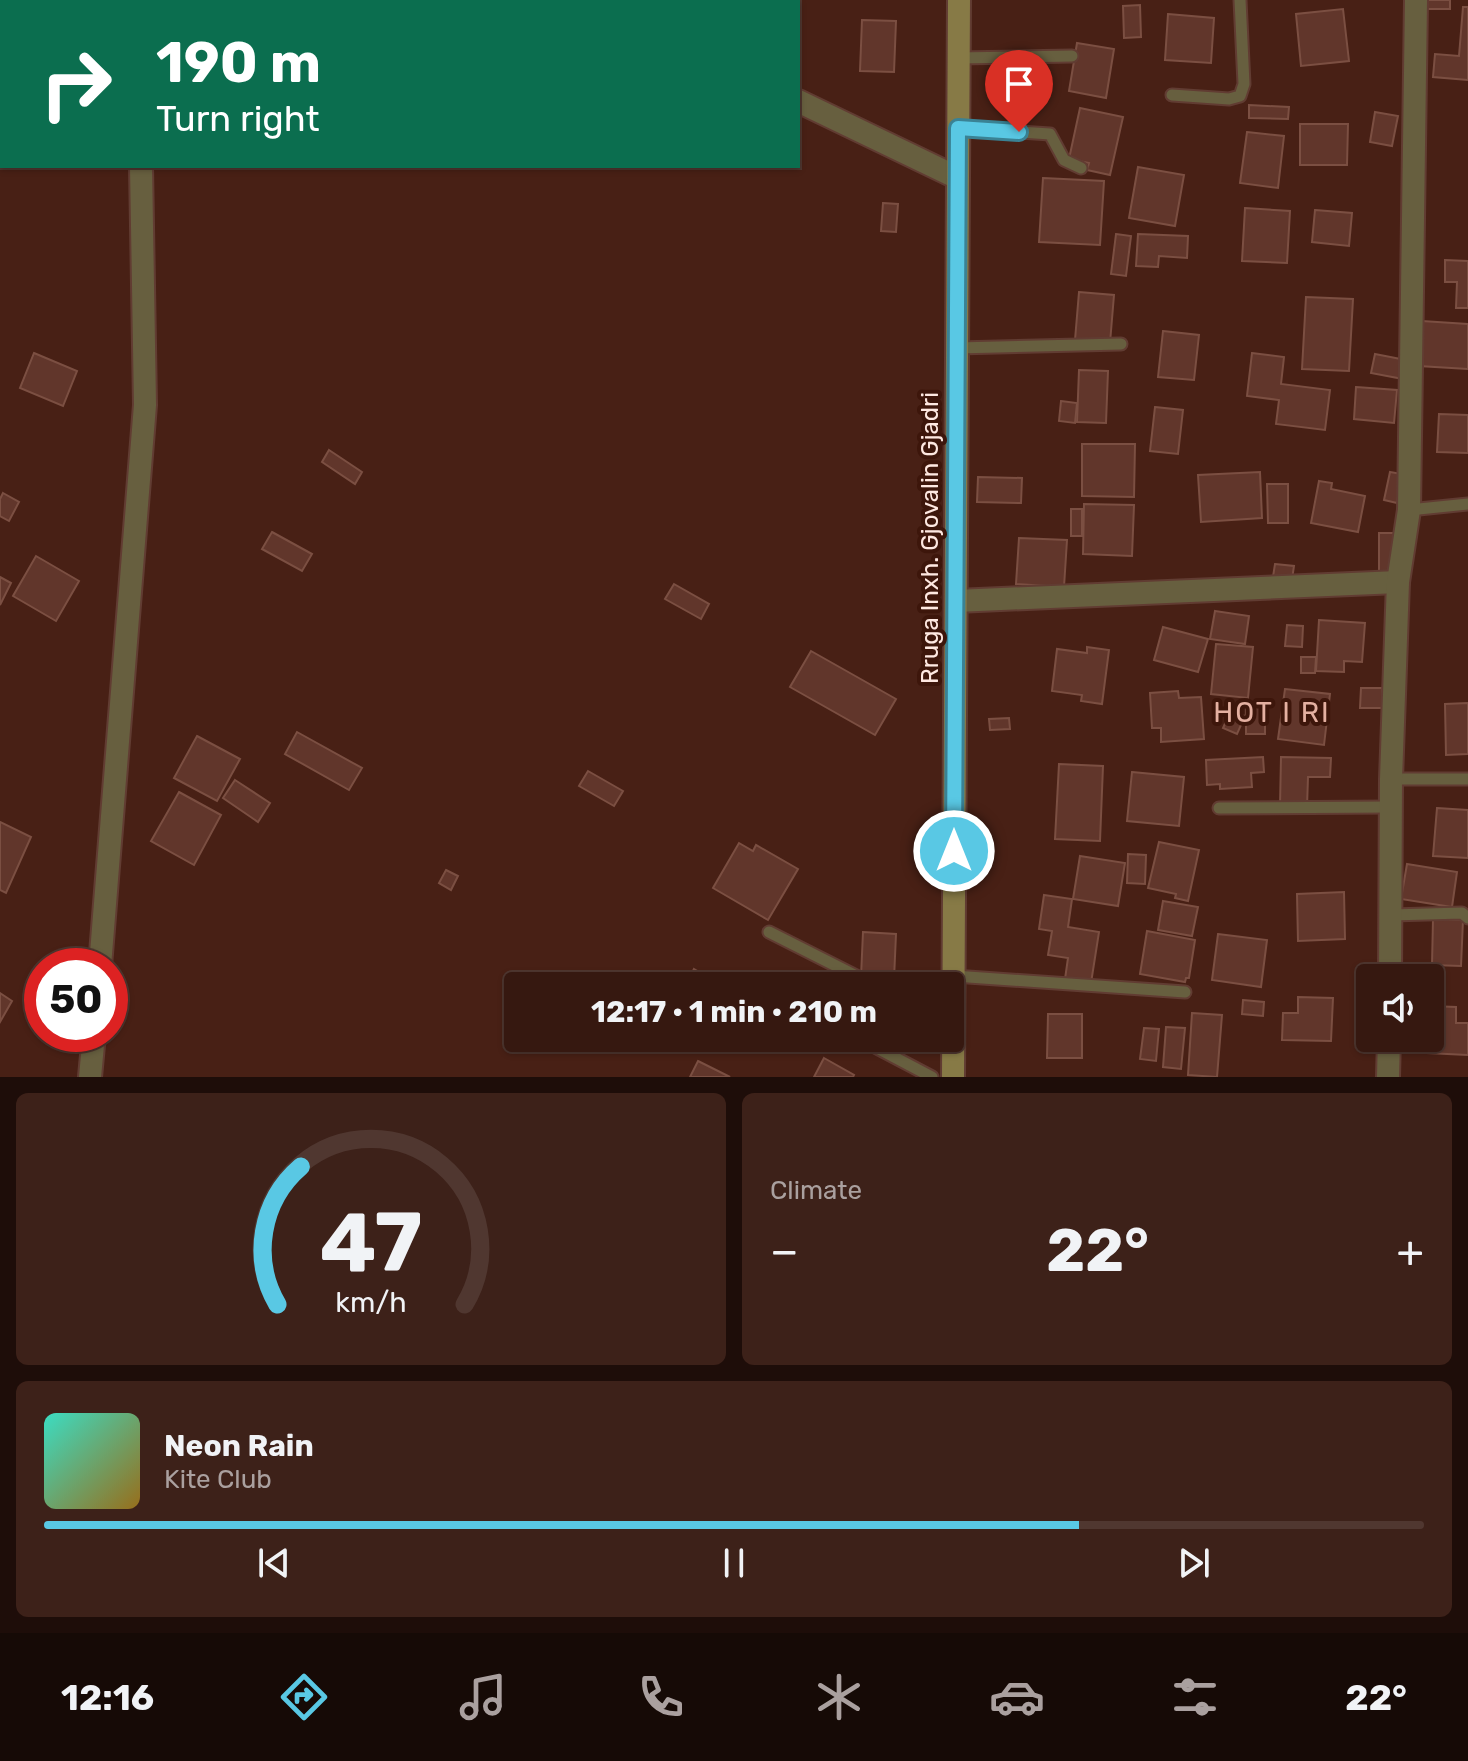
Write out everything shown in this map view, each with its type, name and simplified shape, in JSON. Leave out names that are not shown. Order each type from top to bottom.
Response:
[{"type":"main road","name":"Rruga Inxh. Gjovalin Gjadri","points":[[954,972],[959,0]]},
{"type":"main road","name":"Rruga Inxh. Gjovalin Gjadri","points":[[953,1052],[953,1077]]},
{"type":"street","points":[[1390,964],[1391,779],[1398,582],[1409,510],[1416,0]]},
{"type":"street","points":[[800,102],[958,178]]},
{"type":"street","points":[[101,948],[145,405],[141,168]]},
{"type":"street","points":[[956,601],[1398,582]]},
{"type":"street","points":[[90,1077],[92,1052]]},
{"type":"street","points":[[1388,1077],[1389,1052]]},
{"type":"lane","points":[[1172,95],[1229,99],[1240,96],[1244,84],[1240,0]]},
{"type":"lane","points":[[958,58],[1072,56]]},
{"type":"lane","points":[[958,128],[1050,134],[1064,160],[1081,168]]},
{"type":"lane","points":[[957,348],[1121,344]]},
{"type":"lane","points":[[1409,510],[1468,504]]},
{"type":"lane","points":[[1391,779],[1468,779]]},
{"type":"lane","points":[[1219,808],[1391,807]]},
{"type":"lane","points":[[1392,915],[1462,913],[1468,918]]},
{"type":"lane","points":[[769,932],[848,972]]},
{"type":"lane","points":[[964,977],[1185,992]]},
{"type":"lane","points":[[885,1052],[932,1077]]},
{"type":"building","points":[[1426,0],[1450,0],[1450,9],[1426,9]]},
{"type":"building","points":[[1140,5],[1141,37],[1124,38],[1123,6]]},
{"type":"building","points":[[1463,7],[1468,7],[1468,80],[1433,77],[1435,54],[1459,56]]},
{"type":"building","points":[[1343,9],[1349,61],[1301,66],[1296,14]]},
{"type":"building","points":[[1168,14],[1214,18],[1211,63],[1165,60]]},
{"type":"building","points":[[862,20],[896,21],[894,72],[860,71]]},
{"type":"building","points":[[1077,43],[1114,49],[1106,98],[1069,91]]},
{"type":"building","points":[[1249,105],[1289,107],[1288,119],[1249,118]]},
{"type":"building","points":[[1080,108],[1123,117],[1110,175],[1087,170],[1089,163],[1069,159]]},
{"type":"building","points":[[1375,112],[1398,116],[1392,146],[1370,142]]},
{"type":"building","points":[[1300,124],[1348,124],[1347,165],[1300,165]]},
{"type":"building","points":[[1247,132],[1284,136],[1278,188],[1240,183]]},
{"type":"building","points":[[1138,167],[1184,175],[1175,226],[1129,218]]},
{"type":"building","points":[[1043,178],[1104,181],[1100,245],[1039,242]]},
{"type":"building","points":[[883,203],[898,204],[896,232],[881,231]]},
{"type":"building","points":[[1245,208],[1290,211],[1287,263],[1242,261]]},
{"type":"building","points":[[1315,210],[1352,213],[1349,246],[1312,242]]},
{"type":"building","points":[[1116,234],[1131,236],[1126,276],[1111,274]]},
{"type":"building","points":[[1138,234],[1188,236],[1187,258],[1159,256],[1158,267],[1136,266]]},
{"type":"building","points":[[1445,260],[1468,261],[1468,308],[1456,308],[1457,282],[1445,282]]},
{"type":"building","points":[[1079,292],[1114,295],[1110,343],[1075,340]]},
{"type":"building","points":[[1306,297],[1353,299],[1349,371],[1302,369]]},
{"type":"building","points":[[1422,321],[1468,324],[1468,369],[1419,366]]},
{"type":"building","points":[[1163,331],[1199,335],[1194,380],[1158,377]]},
{"type":"building","points":[[34,353],[77,371],[63,406],[20,388]]},
{"type":"building","points":[[1252,353],[1284,357],[1281,384],[1330,390],[1325,430],[1276,424],[1279,400],[1247,396]]},
{"type":"building","points":[[1375,354],[1406,360],[1403,379],[1371,373]]},
{"type":"building","points":[[1079,370],[1108,371],[1106,423],[1077,422]]},
{"type":"building","points":[[1356,387],[1397,390],[1394,423],[1354,419]]},
{"type":"building","points":[[1061,401],[1077,403],[1075,423],[1059,421]]},
{"type":"building","points":[[1155,407],[1183,410],[1178,454],[1150,451]]},
{"type":"building","points":[[1439,414],[1468,415],[1468,453],[1437,452]]},
{"type":"building","points":[[1082,444],[1135,444],[1134,497],[1082,496]]},
{"type":"building","points":[[329,450],[362,472],[355,484],[322,462]]},
{"type":"building","points":[[1260,472],[1262,518],[1201,522],[1198,475]]},
{"type":"building","points":[[1390,472],[1402,474],[1397,503],[1384,500]]},
{"type":"building","points":[[978,477],[1022,478],[1021,503],[977,502]]},
{"type":"building","points":[[1319,481],[1332,483],[1331,489],[1365,496],[1358,532],[1311,523]]},
{"type":"building","points":[[1267,484],[1288,484],[1288,523],[1268,523]]},
{"type":"building","points":[[3,493],[19,502],[9,521],[0,516]]},
{"type":"building","points":[[1084,504],[1134,505],[1132,556],[1083,554]]},
{"type":"building","points":[[1071,509],[1082,509],[1082,536],[1071,536]]},
{"type":"building","points":[[272,532],[312,554],[302,571],[262,549]]},
{"type":"building","points":[[1379,533],[1396,533],[1396,573],[1379,573]]},
{"type":"building","points":[[1019,538],[1067,540],[1064,587],[1016,584]]},
{"type":"building","points":[[36,556],[79,581],[56,621],[13,596]]},
{"type":"building","points":[[1275,564],[1294,566],[1291,586],[1272,583]]},
{"type":"building","points":[[0,577],[11,583],[0,605]]},
{"type":"building","points":[[674,584],[709,604],[701,619],[665,599]]},
{"type":"building","points":[[1215,611],[1249,616],[1245,644],[1210,639]]},
{"type":"building","points":[[1319,620],[1365,623],[1362,662],[1344,661],[1344,672],[1316,671]]},
{"type":"building","points":[[1287,625],[1303,626],[1302,647],[1285,646]]},
{"type":"building","points":[[1163,627],[1208,639],[1198,672],[1154,660]]},
{"type":"building","points":[[1216,644],[1253,647],[1248,698],[1211,694]]},
{"type":"building","points":[[1087,647],[1109,650],[1102,704],[1081,701],[1082,695],[1052,691],[1057,649],[1087,653]]},
{"type":"building","points":[[811,651],[896,699],[875,735],[790,687]]},
{"type":"building","points":[[1301,657],[1316,657],[1315,673],[1301,673]]},
{"type":"building","points":[[1361,688],[1382,688],[1382,708],[1360,708]]},
{"type":"building","points":[[1285,689],[1330,694],[1324,745],[1278,739]]},
{"type":"building","points":[[1178,691],[1179,698],[1201,697],[1204,739],[1161,742],[1161,728],[1152,728],[1150,693]]},
{"type":"building","points":[[1468,703],[1468,754],[1446,755],[1445,704]]},
{"type":"building","points":[[1246,706],[1265,706],[1265,734],[1246,734]]},
{"type":"building","points":[[1231,710],[1245,716],[1237,734],[1223,728]]},
{"type":"building","points":[[1009,718],[1010,729],[990,730],[989,719]]},
{"type":"building","points":[[297,732],[362,768],[349,790],[285,754]]},
{"type":"building","points":[[197,736],[240,759],[217,801],[174,778]]},
{"type":"building","points":[[1263,757],[1264,772],[1251,773],[1252,787],[1220,789],[1220,784],[1207,785],[1206,760]]},
{"type":"building","points":[[1281,757],[1331,758],[1330,777],[1308,777],[1307,807],[1280,806]]},
{"type":"building","points":[[1059,764],[1103,766],[1100,841],[1055,839]]},
{"type":"building","points":[[588,771],[623,791],[614,806],[579,786]]},
{"type":"building","points":[[1132,772],[1184,777],[1179,826],[1127,821]]},
{"type":"building","points":[[235,780],[270,803],[258,822],[223,798]]},
{"type":"building","points":[[179,792],[221,815],[194,865],[151,841]]},
{"type":"building","points":[[1437,808],[1468,810],[1468,858],[1433,856]]},
{"type":"building","points":[[0,822],[31,837],[6,893],[0,890]]},
{"type":"building","points":[[1159,842],[1199,850],[1188,901],[1175,898],[1176,894],[1148,888]]},
{"type":"building","points":[[739,843],[753,851],[756,845],[798,869],[768,920],[713,888]]},
{"type":"building","points":[[1128,854],[1146,855],[1145,884],[1127,883]]},
{"type":"building","points":[[1080,856],[1125,863],[1118,906],[1073,899]]},
{"type":"building","points":[[1407,864],[1457,872],[1452,907],[1401,899]]},
{"type":"building","points":[[446,870],[458,876],[451,890],[439,883]]},
{"type":"building","points":[[1344,892],[1345,939],[1298,941],[1297,894]]},
{"type":"building","points":[[1044,895],[1072,899],[1068,927],[1099,932],[1091,983],[1065,979],[1068,958],[1048,955],[1052,931],[1039,929]]},
{"type":"building","points":[[1163,901],[1198,907],[1192,936],[1158,930]]},
{"type":"building","points":[[1433,919],[1463,920],[1461,966],[1432,964]]},
{"type":"building","points":[[1147,931],[1195,940],[1189,978],[1185,982],[1140,974]]},
{"type":"building","points":[[863,932],[896,934],[894,972],[861,972]]},
{"type":"building","points":[[1218,934],[1267,940],[1261,987],[1212,980]]},
{"type":"building","points":[[0,993],[12,1001],[0,1022]]},
{"type":"building","points":[[1298,997],[1333,998],[1331,1041],[1282,1040],[1283,1013],[1298,1013]]},
{"type":"building","points":[[1243,1000],[1264,1002],[1263,1016],[1242,1014]]},
{"type":"building","points":[[1444,1007],[1456,1007],[1456,1023],[1468,1023],[1468,1055],[1427,1053],[1444,1052]]},
{"type":"building","points":[[1192,1013],[1222,1015],[1217,1077],[1188,1075]]},
{"type":"building","points":[[1048,1014],[1082,1014],[1082,1058],[1047,1058]]},
{"type":"building","points":[[1166,1027],[1185,1028],[1181,1069],[1163,1067]]},
{"type":"building","points":[[1144,1028],[1159,1029],[1156,1061],[1140,1059]]},
{"type":"building","points":[[824,1058],[854,1075],[853,1077],[814,1077]]},
{"type":"building","points":[[698,1061],[730,1077],[690,1077]]},
{"type":"district","name":"HOT I RI","points":[[1272,712]]},
{"type":"route","points":[[954,851],[958,128],[1019,132]]}]
